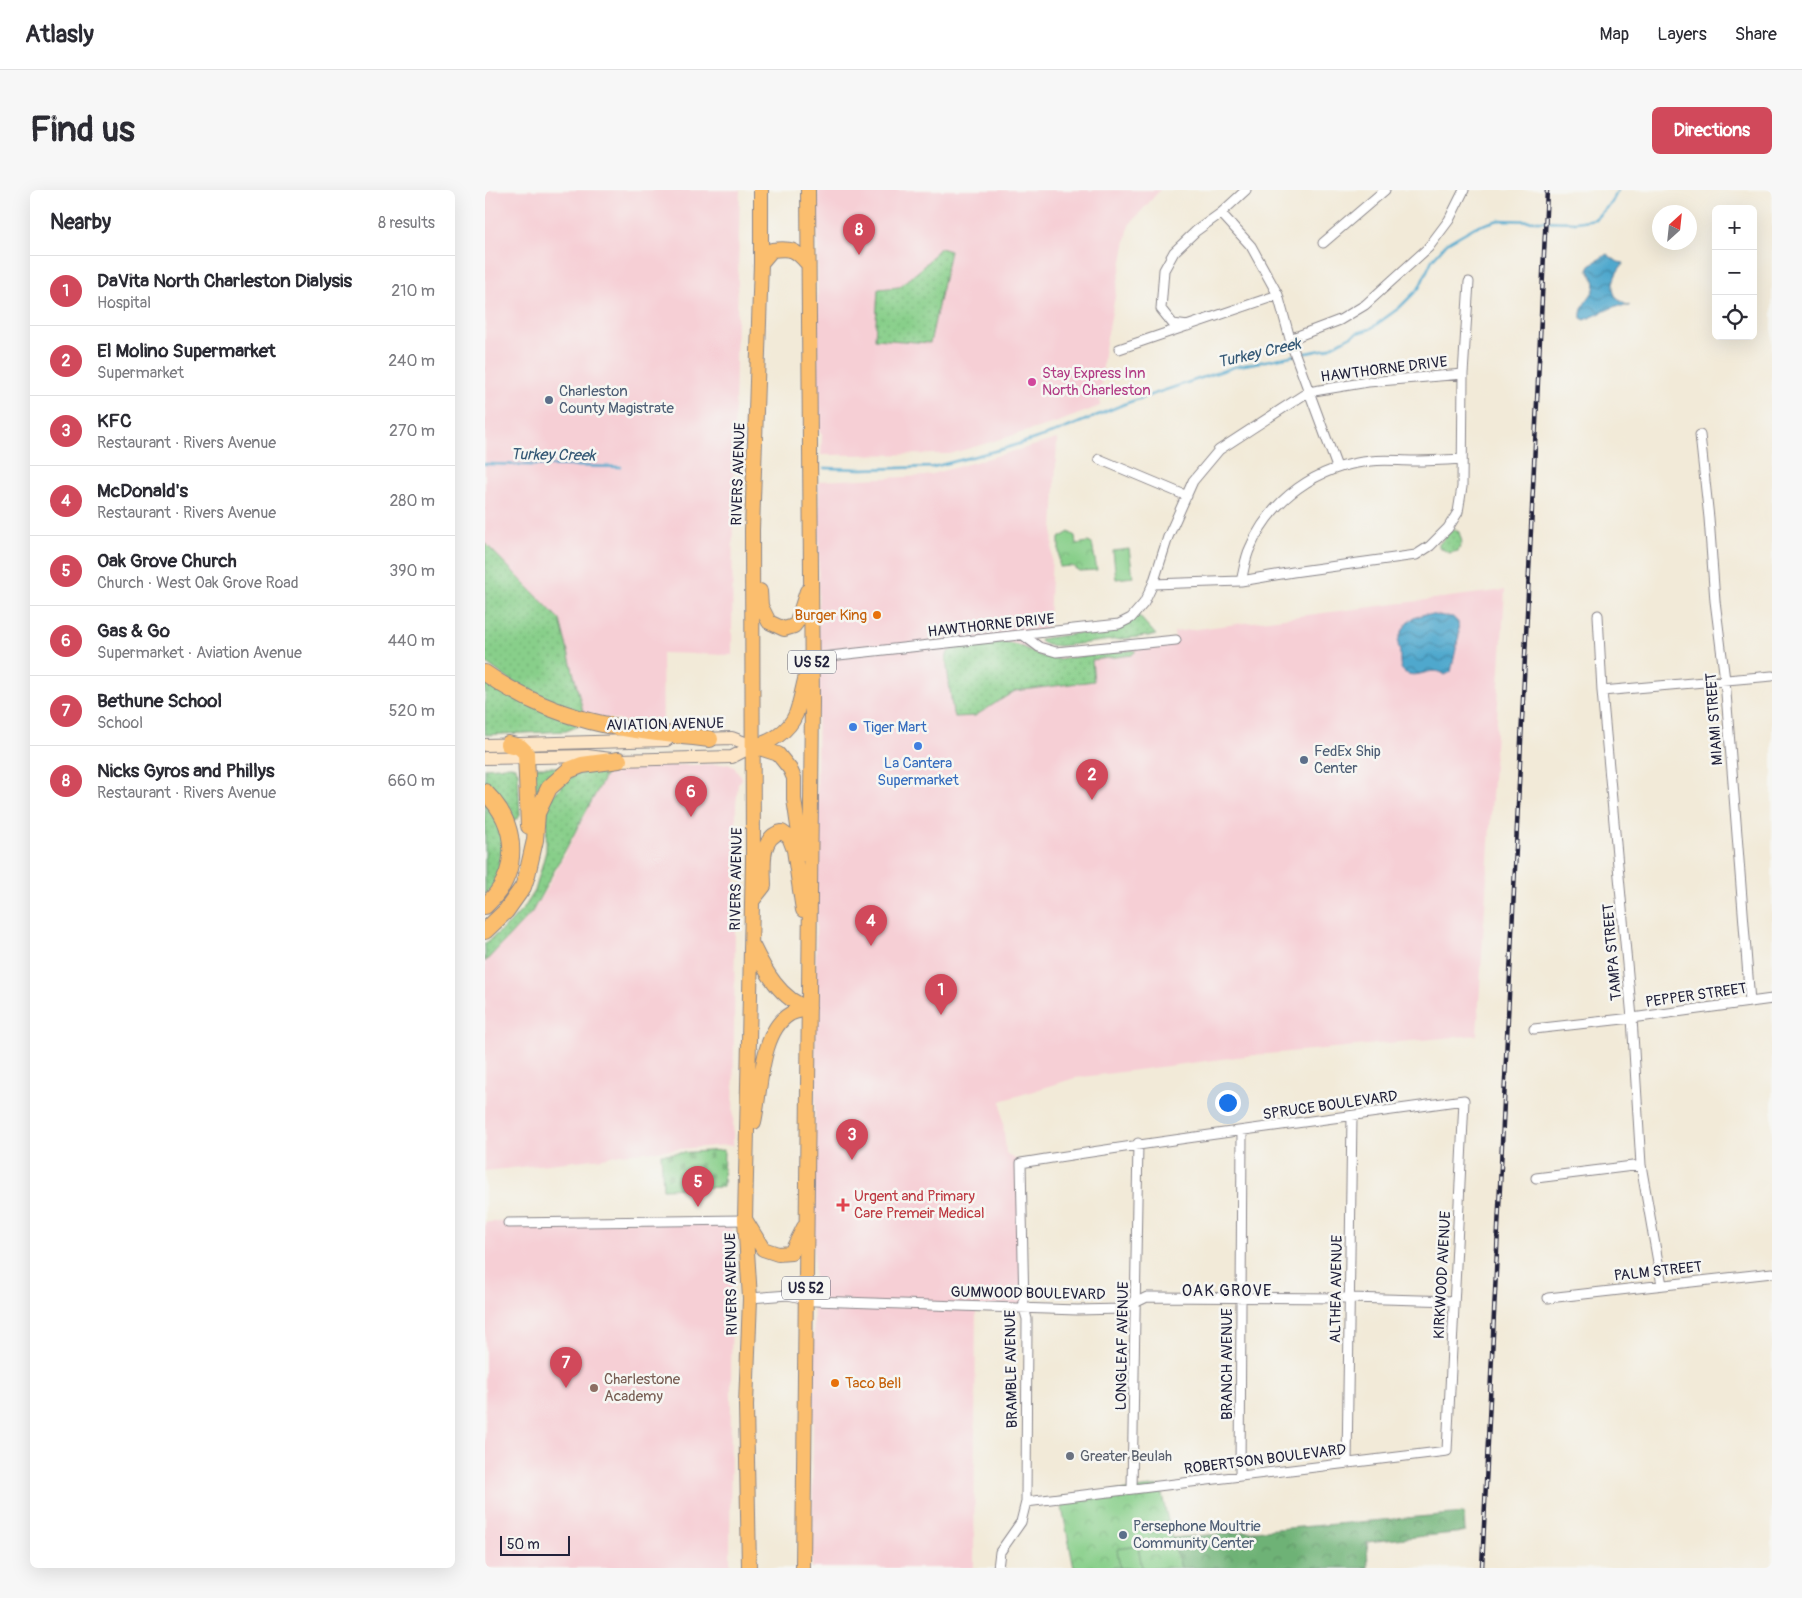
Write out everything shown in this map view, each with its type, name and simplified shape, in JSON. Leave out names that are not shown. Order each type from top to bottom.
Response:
[{"type":"highway","points":[[485,672],[497,682],[537,702],[563,714],[585,721],[628,730],[710,739]]},
{"type":"highway","points":[[508,744],[523,749],[526,757],[530,856]]},
{"type":"highway","points":[[485,931],[507,911],[523,887],[535,840],[537,813],[549,788],[569,770],[581,765],[619,760]]},
{"type":"highway","points":[[485,792],[496,803],[511,835],[511,854],[502,886],[493,899],[485,906]]},
{"type":"main road","name":"RIVERS AVENUE","points":[[749,1568],[746,1405],[750,1298],[745,1220],[753,900],[752,530],[761,263],[761,190]]},
{"type":"main road","points":[[797,190],[808,215]]},
{"type":"main road","name":"US 52","points":[[803,1568],[812,658],[807,263],[808,190]]},
{"type":"main road","points":[[761,263],[772,250],[784,248],[797,251],[807,263]]},
{"type":"main road","points":[[752,530],[761,606],[766,618],[772,625],[784,629],[794,626],[802,610],[811,572]]},
{"type":"main road","points":[[753,746],[770,741],[790,723],[796,714],[812,658]]},
{"type":"main road","points":[[753,746],[778,754],[787,764],[793,778],[796,812],[810,904]]},
{"type":"main road","points":[[753,900],[764,886],[767,841],[775,834],[785,833],[789,837],[794,850],[809,955]]},
{"type":"main road","points":[[752,943],[774,982],[800,1006],[809,1008]]},
{"type":"main road","points":[[746,1154],[756,1111],[766,1049],[774,1031],[784,1018],[791,1013],[809,1008]]},
{"type":"main road","points":[[745,1220],[763,1249],[778,1254],[791,1252],[807,1222]]},
{"type":"street","points":[[1188,326],[1173,324],[1161,309],[1165,270],[1174,252],[1196,231],[1221,213],[1246,190]]},
{"type":"street","points":[[1323,243],[1385,190]]},
{"type":"street","points":[[1221,213],[1251,246],[1278,294],[1291,342],[1339,320],[1365,305],[1428,248],[1449,220],[1464,190]]},
{"type":"street","name":"HAWTHORNE DRIVE","points":[[1153,584],[1241,582],[1293,572],[1416,555],[1431,546],[1448,528],[1459,512],[1463,459],[1463,374],[1469,282]]},
{"type":"street","points":[[1119,349],[1278,294]]},
{"type":"street","name":"HAWTHORNE DRIVE","points":[[1291,342],[1337,468]]},
{"type":"street","name":"HAWTHORNE DRIVE","points":[[812,658],[1119,624],[1131,618],[1143,603],[1153,584],[1169,537],[1193,481],[1219,450],[1308,392],[1368,382],[1463,374]]},
{"type":"street","name":"MIAMI STREET","points":[[1700,435],[1715,600],[1725,680],[1750,1002]]},
{"type":"street","points":[[1099,459],[1187,496]]},
{"type":"street","points":[[1241,582],[1249,550],[1262,523],[1281,500],[1311,479],[1337,468],[1371,461],[1463,459]]},
{"type":"street","name":"TAMPA STREET","points":[[1598,615],[1602,691],[1632,1018],[1641,1165],[1662,1285]]},
{"type":"street","points":[[1023,635],[1039,647],[1056,652],[1175,640]]},
{"type":"street","points":[[1602,691],[1772,676]]},
{"type":"street","name":"AVIATION AVENUE","points":[[485,744],[732,738],[753,746]]},
{"type":"street","points":[[485,758],[587,756],[619,760],[731,757],[753,746]]},
{"type":"street","name":"PEPPER STREET","points":[[1534,1028],[1632,1018],[1772,999]]},
{"type":"street","name":"SPRUCE BOULEVARD","points":[[1021,1163],[1138,1144],[1464,1100]]},
{"type":"street","name":"KIRKWOOD AVENUE","points":[[1447,1451],[1464,1100]]},
{"type":"street","name":"ALTHEA AVENUE","points":[[1347,1463],[1352,1116]]},
{"type":"street","name":"BRANCH AVENUE","points":[[1240,1476],[1242,1131]]},
{"type":"street","name":"LONGLEAF AVENUE","points":[[1132,1489],[1137,1302],[1138,1144]]},
{"type":"street","name":"BRAMBLE AVENUE","points":[[998,1568],[1000,1552],[1021,1522],[1025,1502],[1027,1319],[1024,1308],[1021,1163]]},
{"type":"street","points":[[1536,1178],[1641,1165]]},
{"type":"street","points":[[508,1223],[745,1220]]},
{"type":"street","name":"PALM STREET","points":[[1548,1298],[1772,1273]]},
{"type":"street","name":"GUMWOOD BOULEVARD","points":[[750,1298],[788,1295],[815,1301],[1024,1308],[1122,1309],[1147,1297],[1349,1298],[1454,1301]]},
{"type":"street","name":"ROBERTSON BOULEVARD","points":[[1025,1502],[1447,1451]]},
{"type":"shaded area","points":[[485,190],[740,190],[733,496],[732,655],[662,653],[663,727],[584,715],[560,620],[485,543]]},
{"type":"shaded area","points":[[818,190],[1160,190],[1129,225],[1104,353],[1100,406],[1058,422],[950,454],[821,455],[822,435],[817,429]]},
{"type":"shaded area","points":[[1057,439],[1049,622],[1043,633],[1024,635],[1056,652],[1175,640],[1174,632],[1505,590],[1477,1035],[1245,1056],[1075,1078],[1001,1101],[1006,1153],[1021,1163],[1024,1308],[976,1306],[974,1565],[972,1568],[812,1568],[819,481],[925,476]]},
{"type":"shaded area","points":[[728,764],[734,767],[742,779],[738,783],[736,805],[733,1146],[620,1154],[603,1158],[485,1171],[485,962],[532,912],[547,888],[610,767]]},
{"type":"shaded area","points":[[732,1221],[730,1568],[485,1568],[485,1222]]},
{"type":"green space","points":[[940,248],[950,251],[930,343],[875,339],[878,289],[899,287],[921,269]]},
{"type":"green space","points":[[1453,529],[1459,532],[1462,542],[1458,551],[1449,553],[1439,547],[1439,544]]},
{"type":"green space","points":[[1069,532],[1075,536],[1076,544],[1088,542],[1092,544],[1097,570],[1079,571],[1072,566],[1059,567],[1059,538]]},
{"type":"green space","points":[[485,543],[560,620],[584,715],[511,681],[485,662]]},
{"type":"green space","points":[[1129,549],[1133,577],[1116,579],[1113,551]]},
{"type":"green space","points":[[1138,615],[1156,635],[1060,646],[1047,645],[1041,642],[1040,639],[1113,628]]},
{"type":"green space","points":[[1005,642],[1021,646],[1041,656],[1058,659],[1136,651],[1132,655],[1092,660],[1094,681],[1015,691],[975,716],[955,717],[953,714],[946,659],[948,652],[954,648]]},
{"type":"green space","points":[[485,679],[579,726],[566,731],[485,735]]},
{"type":"green space","points":[[515,767],[518,772],[520,815],[512,821],[485,785],[485,768]]},
{"type":"green space","points":[[537,767],[558,767],[560,769],[535,802],[534,770]]},
{"type":"green space","points":[[610,767],[532,912],[485,962],[485,944],[509,924],[524,908],[535,891],[546,851],[547,811],[552,796],[573,775]]},
{"type":"green space","points":[[485,803],[499,825],[504,849],[503,862],[499,874],[485,895]]},
{"type":"green space","points":[[724,1150],[723,1187],[663,1189],[661,1154]]},
{"type":"green space","points":[[1160,1486],[1181,1568],[1074,1568],[1060,1498]]},
{"type":"green space","points":[[1464,1513],[1465,1532],[1367,1542],[1368,1568],[1181,1568],[1172,1538]]},
{"type":"green space","points":[[1138,1546],[1142,1568],[1120,1568],[1117,1549]]},
{"type":"water","points":[[1607,254],[1618,262],[1624,263],[1615,276],[1613,291],[1619,300],[1630,306],[1616,306],[1585,320],[1581,318],[1581,312],[1595,285],[1588,269],[1590,265]]},
{"type":"water","points":[[1425,614],[1453,617],[1458,622],[1459,635],[1451,672],[1445,675],[1435,671],[1414,675],[1402,670],[1398,640],[1408,622]]},
{"type":"waterway","name":"Turkey Creek","points":[[825,468],[933,467],[1006,448],[1059,431],[1127,403],[1234,367],[1327,349],[1357,333],[1370,329],[1399,308],[1419,288],[1432,260],[1447,243],[1475,227],[1499,220],[1576,222],[1595,219],[1612,202],[1618,190]]},
{"type":"waterway","name":"Turkey Creek","points":[[485,464],[621,467]]},
{"type":"railway","points":[[1482,1568],[1547,190]]},
{"type":"place","name":"Nicks Gyros and Phillys","points":[[859,255]]},
{"type":"place","name":"Stay Express Inn North Charleston","points":[[1032,382]]},
{"type":"place","name":"Charleston County Magistrate","points":[[549,400]]},
{"type":"place","name":"Burger King","points":[[877,615]]},
{"type":"place","name":"Tiger Mart","points":[[853,727]]},
{"type":"place","name":"La Cantera Supermarket","points":[[918,746]]},
{"type":"place","name":"FedEx Ship Center","points":[[1304,760]]},
{"type":"place","name":"El Molino Supermarket","points":[[1092,800]]},
{"type":"place","name":"Gas & Go","points":[[691,817]]},
{"type":"place","name":"McDonald's","points":[[871,946]]},
{"type":"place","name":"DaVita North Charleston Dialysis","points":[[941,1015]]},
{"type":"place","name":"KFC","points":[[852,1160]]},
{"type":"place","name":"Urgent and Primary Care Premeir Medical","points":[[843,1205]]},
{"type":"place","name":"Oak Grove Church","points":[[698,1207]]},
{"type":"place","name":"Taco Bell","points":[[835,1383]]},
{"type":"place","name":"Bethune School","points":[[566,1388]]},
{"type":"place","name":"Charlestone Academy","points":[[594,1388]]},
{"type":"place","name":"Greater Beulah","points":[[1070,1456]]},
{"type":"place","name":"Persephone Moultrie Community Center","points":[[1123,1535]]},
{"type":"district","name":"OAK GROVE","points":[[1227,1290]]}]
